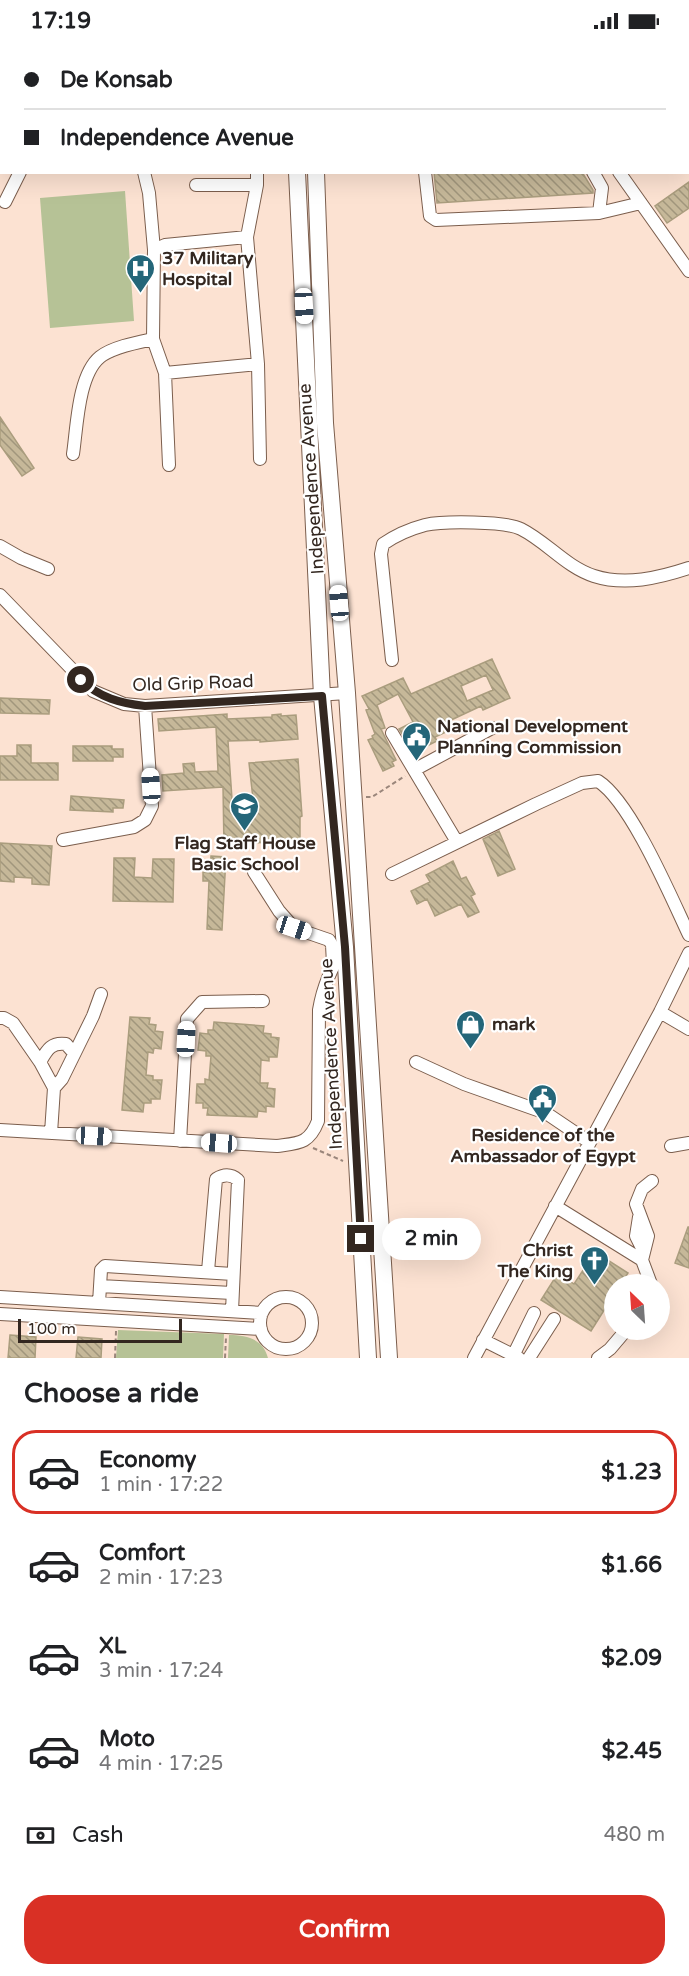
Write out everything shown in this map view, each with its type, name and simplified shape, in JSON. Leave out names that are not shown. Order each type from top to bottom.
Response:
[{"type":"highway","name":"Independence Avenue","points":[[297,174],[322,696],[345,947],[368,1358]]},
{"type":"highway","name":"Independence Avenue","points":[[316,174],[325,423],[347,693],[389,1358]]},
{"type":"street","points":[[5,202],[19,174]]},
{"type":"street","points":[[144,174],[149,193],[154,250],[153,339],[165,373],[169,465]]},
{"type":"street","points":[[425,174],[430,216],[436,220],[599,213],[641,203]]},
{"type":"street","points":[[594,174],[603,188],[599,213]]},
{"type":"street","points":[[621,174],[689,271]]},
{"type":"street","points":[[195,185],[257,179],[247,237],[258,364],[260,459]]},
{"type":"street","points":[[154,250],[165,245],[247,237]]},
{"type":"street","points":[[73,454],[81,398],[89,371],[101,356],[153,339]]},
{"type":"street","points":[[165,373],[258,364]]},
{"type":"street","points":[[392,660],[381,554],[383,544],[427,524],[504,524],[520,528],[572,566],[593,576],[608,579],[627,581],[652,578],[689,568]]},
{"type":"street","points":[[0,546],[48,569]]},
{"type":"street","name":"Old Grip Road","points":[[0,594],[93,691],[124,704],[145,706],[347,693]]},
{"type":"street","points":[[63,840],[134,826],[145,820],[152,806],[145,706]]},
{"type":"street","points":[[414,770],[492,728]]},
{"type":"street","points":[[392,733],[457,842]]},
{"type":"street","points":[[392,874],[582,783],[598,781],[612,792],[649,852],[689,934]]},
{"type":"street","points":[[254,872],[279,911],[294,928],[329,940],[332,945],[333,964]]},
{"type":"street","points":[[0,1130],[277,1146],[302,1143],[313,1132],[318,1121],[321,994],[333,964],[345,947]]},
{"type":"street","points":[[474,1358],[660,1012],[689,953]]},
{"type":"street","points":[[54,1088],[62,1079],[102,994]]},
{"type":"street","points":[[180,1141],[187,1019],[202,1002],[263,1001]]},
{"type":"street","points":[[660,1012],[689,1029]]},
{"type":"street","points":[[0,1018],[13,1023],[40,1062],[54,1088],[51,1133]]},
{"type":"street","points":[[40,1062],[51,1045],[58,1043],[66,1044],[74,1053]]},
{"type":"street","points":[[416,1062],[464,1084],[546,1113],[589,1142]]},
{"type":"street","points":[[671,1146],[689,1143]]},
{"type":"street","points":[[208,1271],[216,1179],[227,1175],[234,1176],[238,1180],[232,1311]]},
{"type":"street","points":[[648,1274],[636,1236],[639,1217],[636,1203],[642,1190],[652,1181]]},
{"type":"street","points":[[555,1206],[643,1255]]},
{"type":"street","points":[[99,1303],[101,1270],[105,1266],[233,1274]]},
{"type":"street","points":[[100,1286],[232,1293]]},
{"type":"street","points":[[0,1297],[262,1313]]},
{"type":"street","points":[[282,1297],[297,1299],[306,1305],[312,1320],[311,1330],[293,1353],[278,1353],[261,1329],[262,1313],[272,1301],[282,1297]]},
{"type":"street","points":[[483,1340],[515,1357],[534,1313]]},
{"type":"street","points":[[0,1314],[261,1329]]},
{"type":"street","points":[[529,1358],[554,1319]]},
{"type":"street","points":[[598,1358],[617,1340]]},
{"type":"path","points":[[363,797],[372,797],[414,770]]},
{"type":"path","points":[[302,1143],[357,1167]]},
{"type":"path","points":[[114,1358],[117,1321]]},
{"type":"path","points":[[225,1358],[227,1327]]},
{"type":"green space","points":[[125,191],[134,321],[50,328],[40,198]]},
{"type":"green space","points":[[118,1330],[224,1334],[223,1358],[116,1358]]},
{"type":"green space","points":[[229,1335],[253,1339],[262,1346],[268,1358],[228,1358]]},
{"type":"building","points":[[434,174],[583,174],[593,190],[593,193],[437,203]]},
{"type":"building","points":[[689,182],[689,208],[667,223],[655,206]]},
{"type":"building","points":[[0,417],[34,468],[22,476],[0,445]]},
{"type":"building","points":[[492,659],[510,698],[483,710],[481,706],[449,721],[452,729],[435,737],[437,741],[423,748],[418,737],[407,742],[399,729],[413,722],[398,694],[377,705],[385,728],[381,729],[396,760],[392,762],[394,766],[383,771],[368,740],[375,734],[366,710],[369,709],[362,696],[403,678],[411,694]],"holes":[[[486,675],[493,690],[467,701],[461,686]]]},
{"type":"building","points":[[0,698],[50,700],[49,714],[0,713]]},
{"type":"building","points":[[227,714],[227,719],[272,717],[272,715],[281,714],[281,716],[296,715],[298,739],[260,742],[260,740],[228,741],[232,799],[253,799],[249,763],[298,759],[302,816],[300,817],[300,842],[239,843],[239,846],[224,847],[223,787],[163,791],[162,775],[184,773],[183,764],[194,763],[195,772],[218,771],[216,727],[159,731],[158,719]]},
{"type":"building","points":[[17,745],[31,745],[31,763],[58,763],[58,780],[0,780],[0,756],[17,756]]},
{"type":"building","points":[[73,746],[112,746],[112,749],[123,749],[123,757],[113,757],[113,761],[73,761]]},
{"type":"building","points":[[71,796],[124,800],[123,808],[113,808],[113,812],[70,810]]},
{"type":"building","points":[[499,831],[515,869],[498,876],[483,839]]},
{"type":"building","points":[[0,843],[52,846],[49,885],[32,884],[32,878],[14,877],[14,882],[0,881]]},
{"type":"building","points":[[211,856],[226,857],[222,930],[207,929],[209,881],[203,881],[203,872],[210,873]]},
{"type":"building","points":[[114,858],[135,858],[134,877],[152,878],[153,859],[174,859],[173,902],[113,901]]},
{"type":"building","points":[[453,861],[461,879],[466,877],[475,894],[471,896],[479,912],[468,917],[461,904],[435,916],[427,899],[417,904],[411,891],[430,882],[426,875]]},
{"type":"building","points":[[130,1017],[150,1018],[149,1024],[156,1025],[155,1031],[163,1032],[161,1049],[154,1048],[153,1053],[148,1052],[146,1075],[153,1076],[153,1080],[162,1080],[160,1099],[151,1099],[151,1103],[144,1103],[143,1112],[122,1110]]},
{"type":"building","points":[[214,1022],[264,1026],[263,1033],[279,1038],[277,1057],[269,1057],[269,1061],[261,1060],[260,1083],[268,1083],[267,1088],[275,1089],[274,1107],[266,1106],[266,1112],[258,1111],[257,1117],[207,1115],[208,1108],[203,1108],[203,1103],[196,1103],[197,1084],[205,1084],[205,1079],[209,1080],[211,1056],[206,1056],[206,1051],[198,1050],[200,1033],[208,1034],[208,1030],[213,1030]]},
{"type":"building","points":[[689,1227],[689,1268],[675,1263]]},
{"type":"building","points":[[595,1252],[628,1273],[604,1274],[604,1310],[591,1331],[541,1300],[558,1273],[574,1284]]},
{"type":"building","points":[[10,1335],[36,1337],[35,1358],[8,1358]]},
{"type":"building","points":[[78,1337],[102,1339],[101,1358],[76,1358]]},
{"type":"place","name":"37 Military Hospital","points":[[141,294]]},
{"type":"place","name":"National Development Planning Commission","points":[[416,762]]},
{"type":"place","name":"Flag Staff House Basic School","points":[[245,832]]},
{"type":"place","name":"mark","points":[[471,1050]]},
{"type":"place","name":"Residence of the Ambassador of Egypt","points":[[543,1124]]},
{"type":"place","name":"Christ The King","points":[[594,1286]]},
{"type":"route","points":[[81,680],[93,691],[109,699],[124,704],[145,706],[322,696],[345,947],[361,1239]]}]
